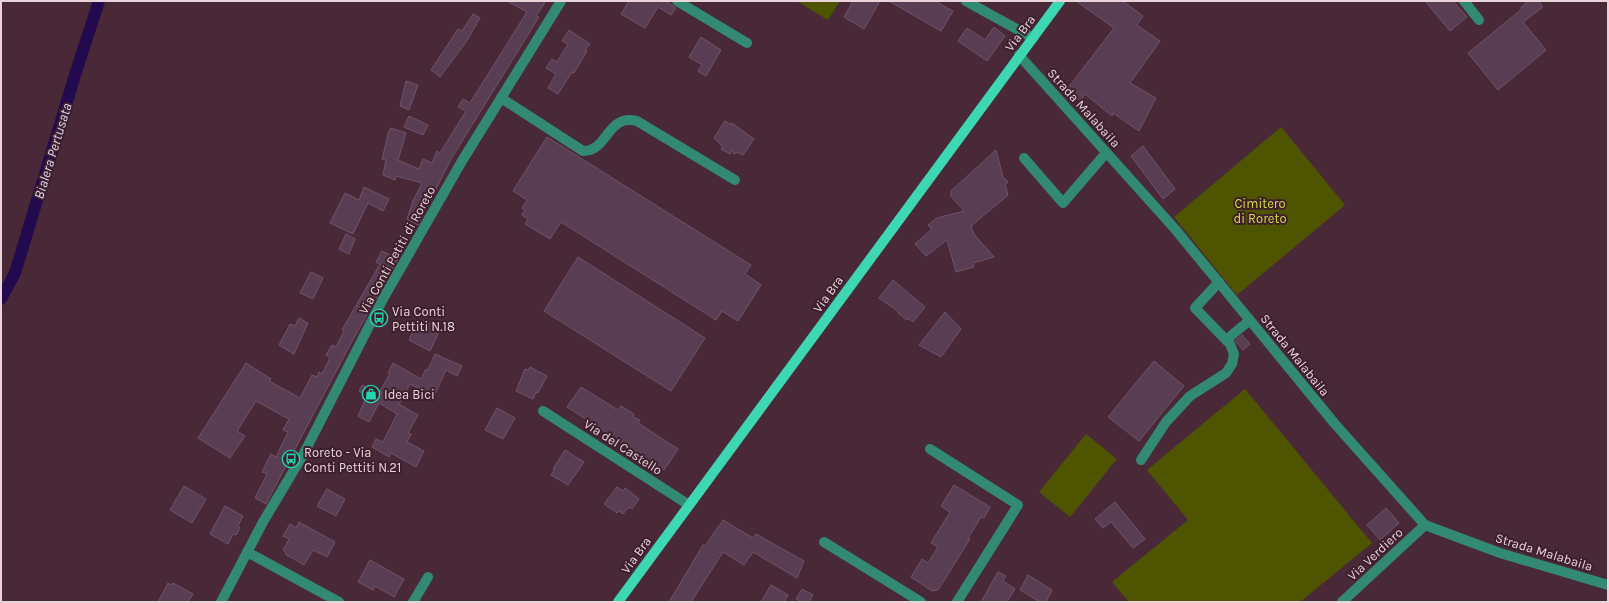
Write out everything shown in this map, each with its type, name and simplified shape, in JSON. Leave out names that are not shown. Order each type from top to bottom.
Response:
[{"type":"main road","name":"Via Bra","points":[[618,602],[1060,1]]},
{"type":"street","name":"Via Conti Petiti di Roreto","points":[[221,602],[247,552],[303,455],[383,299],[462,161],[561,1]]},
{"type":"street","points":[[677,1],[747,44]]},
{"type":"street","points":[[966,1],[1033,38]]},
{"type":"street","points":[[1464,1],[1479,20]]},
{"type":"street","name":"Strada Malabaila","points":[[1019,55],[1172,225],[1335,424],[1425,524],[1500,553],[1608,585]]},
{"type":"street","points":[[501,98],[582,151],[594,149],[616,124],[629,119],[637,121],[736,180]]},
{"type":"street","points":[[1024,158],[1063,204],[1106,153]]},
{"type":"street","points":[[1140,460],[1166,422],[1190,396],[1221,377],[1229,370],[1234,360],[1234,354],[1230,344],[1195,308],[1219,282]]},
{"type":"street","points":[[1226,340],[1250,320]]},
{"type":"street","name":"Via del Castello","points":[[543,411],[689,505]]},
{"type":"street","points":[[930,449],[1018,505],[958,602]]},
{"type":"street","name":"Via Verdiero","points":[[1342,602],[1425,524]]},
{"type":"street","points":[[824,542],[921,602]]},
{"type":"street","points":[[247,552],[339,602]]},
{"type":"street","points":[[413,602],[428,578]]},
{"type":"green space","points":[[797,1],[840,1],[828,20]]},
{"type":"green space","name":"Cimitero di Roreto","points":[[1281,127],[1345,205],[1237,295],[1174,217]]},
{"type":"green space","points":[[1245,389],[1372,543],[1300,602],[1129,602],[1112,582],[1188,520],[1147,470]]},
{"type":"green space","points":[[1086,434],[1117,459],[1070,517],[1039,492]]},
{"type":"building","points":[[507,1],[546,1],[536,16],[539,17],[451,159],[418,225],[407,219],[413,201],[422,183],[396,176],[395,180],[383,175],[386,160],[382,159],[389,131],[391,128],[406,133],[398,160],[419,169],[423,159],[432,163],[437,151],[440,153],[466,111],[458,107],[463,99],[470,103],[527,12]]},
{"type":"building","points":[[629,1],[666,1],[676,8],[671,15],[658,7],[645,28],[621,14]]},
{"type":"building","points":[[853,1],[880,1],[864,29],[844,17]]},
{"type":"building","points":[[889,1],[935,1],[953,11],[941,31]]},
{"type":"building","points":[[1076,1],[1123,1],[1143,16],[1137,25],[1160,41],[1130,83],[1156,98],[1139,131],[1113,113],[1112,116],[1085,94],[1080,101],[1068,88],[1114,28]]},
{"type":"building","points":[[1425,1],[1453,1],[1467,17],[1450,31]]},
{"type":"building","points":[[1529,1],[1538,1],[1543,7],[1523,22],[1546,50],[1498,90],[1468,53],[1522,9],[1521,7]]},
{"type":"building","points":[[473,14],[480,18],[466,42],[440,77],[431,70],[458,29],[462,31]]},
{"type":"building","points":[[994,27],[1005,36],[987,61],[958,41],[967,28],[985,40]]},
{"type":"building","points":[[569,30],[590,44],[585,50],[587,51],[574,73],[572,72],[558,94],[548,88],[556,74],[546,68],[552,59],[557,62],[568,44],[562,41]]},
{"type":"building","points":[[701,37],[721,50],[706,76],[698,71],[702,65],[689,57]]},
{"type":"building","points":[[406,81],[418,85],[409,110],[400,106]]},
{"type":"building","points":[[409,116],[428,125],[423,135],[404,127]]},
{"type":"building","points":[[725,121],[730,124],[732,123],[754,139],[743,155],[737,152],[735,154],[731,151],[730,154],[721,149],[723,147],[714,138]]},
{"type":"building","points":[[547,137],[751,265],[745,274],[761,285],[738,321],[722,311],[716,320],[561,222],[550,239],[525,224],[528,219],[522,215],[525,210],[522,208],[527,200],[513,191]]},
{"type":"building","points":[[1143,146],[1175,189],[1163,199],[1131,156]]},
{"type":"building","points":[[996,150],[1003,177],[1008,182],[1005,185],[1008,195],[971,226],[974,234],[994,257],[973,263],[974,267],[956,272],[947,240],[926,256],[915,244],[932,229],[928,225],[937,218],[964,211],[951,196],[951,191]]},
{"type":"building","points":[[364,187],[389,199],[383,211],[368,203],[353,234],[330,223],[345,193],[359,200]]},
{"type":"building","points":[[346,234],[355,239],[349,254],[339,249]]},
{"type":"building","points":[[382,251],[398,259],[350,345],[266,504],[255,498],[267,474],[262,472],[271,454],[276,457],[288,432],[283,430],[289,419],[256,401],[237,431],[245,436],[230,458],[198,438],[246,363],[271,379],[269,381],[300,398],[312,375],[317,377],[319,372],[322,374],[330,358],[326,355],[332,345],[336,347],[344,331],[342,330],[380,264],[376,262]]},
{"type":"building","points":[[578,257],[705,338],[671,391],[544,311]]},
{"type":"building","points":[[311,272],[323,278],[313,299],[300,293]]},
{"type":"building","points":[[893,280],[925,307],[913,322],[908,318],[907,320],[898,313],[899,312],[879,298]]},
{"type":"building","points":[[945,312],[961,329],[941,357],[919,345]]},
{"type":"building","points":[[299,318],[308,323],[294,354],[279,345],[290,324],[295,326]]},
{"type":"building","points":[[423,320],[433,325],[432,328],[439,332],[430,351],[409,340],[415,327],[418,329]]},
{"type":"building","points":[[1242,335],[1250,344],[1243,350],[1235,341]]},
{"type":"building","points":[[435,354],[462,366],[457,376],[446,370],[434,396],[410,384],[399,404],[418,415],[408,433],[411,434],[407,442],[424,451],[416,467],[391,453],[389,457],[372,447],[376,439],[383,442],[397,414],[379,403],[369,422],[358,416],[367,396],[359,391],[362,385],[379,393],[390,374],[388,373],[393,363],[421,379],[426,369],[428,370]]},
{"type":"building","points":[[1154,361],[1184,386],[1139,441],[1108,417]]},
{"type":"building","points":[[530,367],[547,376],[533,399],[516,391],[525,369],[528,370]]},
{"type":"building","points":[[581,387],[618,410],[621,406],[634,414],[633,417],[640,420],[638,423],[678,449],[664,470],[567,407]]},
{"type":"building","points":[[497,408],[515,418],[503,439],[485,430]]},
{"type":"building","points":[[565,450],[584,462],[568,485],[551,475]]},
{"type":"building","points":[[954,485],[990,507],[984,518],[981,517],[968,538],[970,539],[938,590],[932,591],[911,577],[922,559],[928,563],[938,547],[931,543],[950,512],[941,506]]},
{"type":"building","points":[[184,486],[206,499],[192,523],[170,510]]},
{"type":"building","points":[[617,487],[623,491],[625,488],[639,499],[632,509],[629,507],[623,514],[619,511],[617,513],[604,504]]},
{"type":"building","points":[[327,489],[345,499],[336,516],[317,506]]},
{"type":"building","points":[[1115,502],[1145,539],[1133,548],[1111,522],[1103,528],[1095,519]]},
{"type":"building","points":[[225,506],[243,516],[238,526],[240,528],[236,535],[233,534],[228,544],[210,534]]},
{"type":"building","points":[[1386,508],[1399,523],[1380,540],[1367,525]]},
{"type":"building","points":[[723,520],[753,538],[756,534],[804,561],[797,578],[753,552],[744,565],[723,552],[691,602],[669,602],[703,545],[705,546]]},
{"type":"building","points":[[299,522],[335,542],[327,557],[313,550],[304,565],[285,554],[286,552],[283,550],[289,539],[283,536],[290,524],[296,528]]},
{"type":"building","points":[[370,560],[404,579],[394,597],[375,586],[373,590],[358,582]]},
{"type":"building","points":[[998,572],[1006,576],[1003,581],[1015,589],[1007,602],[981,602]]},
{"type":"building","points":[[1028,575],[1052,590],[1046,602],[1040,602],[1020,590]]},
{"type":"building","points":[[168,583],[172,585],[173,583],[193,594],[188,602],[158,602]]},
{"type":"building","points":[[771,585],[788,595],[784,602],[761,602]]},
{"type":"building","points":[[802,589],[813,595],[809,602],[802,602],[796,599]]},
{"type":"waterway","name":"Bialera Pertusata","points":[[1,299],[15,273],[99,1]]},
{"type":"place","name":"Via Conti Pettiti N.18","points":[[379,318]]},
{"type":"place","name":"Idea Bici","points":[[371,394]]},
{"type":"place","name":"Roreto - Via Conti Pettiti N.21","points":[[291,459]]}]
